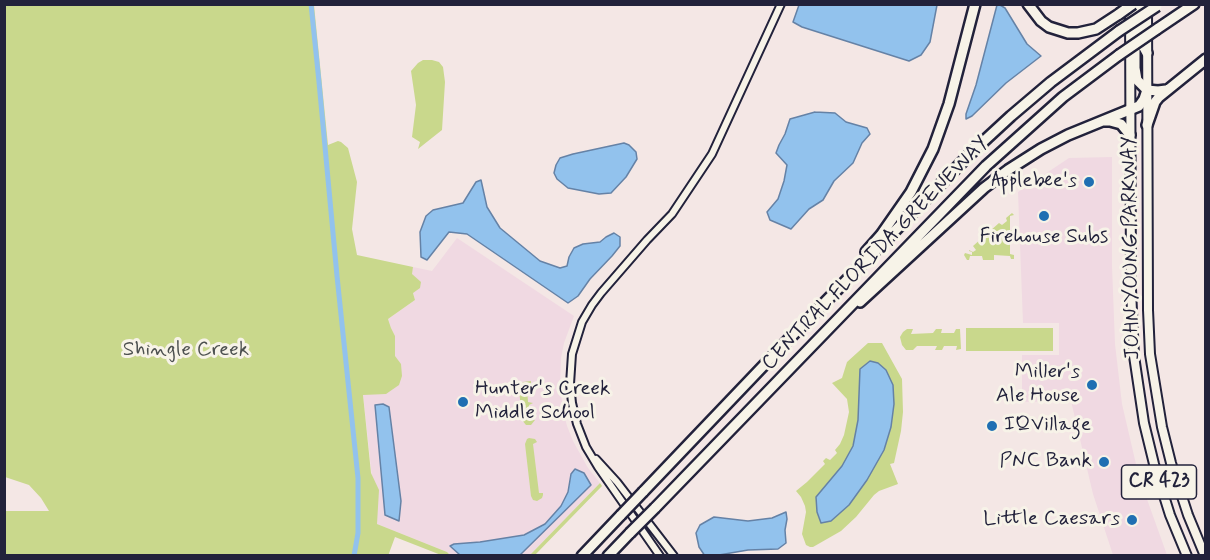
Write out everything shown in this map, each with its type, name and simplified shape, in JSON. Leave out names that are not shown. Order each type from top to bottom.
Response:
[{"type":"highway","points":[[788,340],[881,235],[919,178],[945,116],[975,4]]},
{"type":"highway","points":[[1028,4],[1041,21],[1059,31],[1068,33],[1096,29],[1132,4]]},
{"type":"highway","points":[[1132,4],[1137,80],[1147,90],[1166,90]]},
{"type":"highway","name":"JOHN YOUNG PARKWAY","points":[[1132,4],[1131,317],[1136,377],[1154,464],[1170,515],[1187,555]]},
{"type":"highway","points":[[1141,4],[1141,42],[1147,53]]},
{"type":"highway","name":"CENTRAL FLORIDA GREENEWAY","points":[[608,555],[1004,148],[1063,97],[1119,55],[1194,4]]},
{"type":"highway","name":"CENTRAL FLORIDA GREENEWAY","points":[[582,555],[788,340],[991,134],[1058,76],[1154,5]]},
{"type":"highway","name":"JOHN YOUNG PARKWAY","points":[[1154,5],[1147,53],[1150,354],[1162,427],[1171,463],[1205,555]]},
{"type":"highway","points":[[1147,125],[1155,102],[1166,90],[1206,59]]},
{"type":"highway","points":[[802,354],[984,188],[1041,149],[1139,106],[1147,90]]},
{"type":"highway","points":[[1102,121],[1121,124],[1130,135]]},
{"type":"street","points":[[660,555],[586,447],[572,403],[570,384],[572,354],[582,322],[601,293],[672,214],[712,154],[781,4]]},
{"type":"street","points":[[586,447],[617,482],[674,555]]},
{"type":"shaded area","points":[[1112,157],[1115,344],[1122,404],[1139,477],[1167,555],[1113,555],[1093,494],[1071,401],[1022,402],[1022,355],[1059,355],[1059,323],[1023,323],[1018,192],[1069,158]]},
{"type":"shaded area","name":"Hunter's Creek Middle School","points":[[457,238],[574,316],[561,358],[560,385],[563,410],[573,441],[588,468],[600,483],[530,555],[450,555],[377,524],[363,394],[386,394],[395,356],[395,336],[388,319],[415,300],[410,282],[413,267],[432,271]]},
{"type":"green space","name":"Shingle Creek","points":[[5,4],[314,5],[328,145],[338,141],[348,148],[357,182],[352,229],[357,255],[413,267],[412,274],[421,282],[420,288],[413,293],[415,300],[388,319],[395,336],[395,356],[401,364],[402,376],[399,385],[386,394],[363,395],[371,473],[379,490],[377,524],[450,555],[441,555],[395,537],[388,556],[5,555],[5,511],[49,511],[29,485],[5,477]]},
{"type":"green space","points":[[423,60],[439,62],[443,67],[445,82],[442,130],[418,149],[420,142],[412,137],[416,105],[411,71]]},
{"type":"green space","points":[[1012,213],[1014,215],[1010,216],[1010,230],[1014,230],[1014,241],[1010,242],[1010,254],[1014,255],[1014,259],[1010,256],[994,255],[994,260],[983,260],[982,256],[970,256],[967,260],[965,253],[972,255],[969,250],[973,252],[976,250],[973,246],[999,223],[1002,225],[1007,221],[1006,218]]},
{"type":"green space","points":[[966,328],[1053,328],[1053,351],[966,351]]},
{"type":"green space","points":[[907,329],[913,329],[911,334],[933,333],[936,329],[942,329],[941,333],[954,333],[956,329],[960,329],[961,349],[956,350],[957,346],[944,346],[942,350],[935,350],[937,346],[917,346],[913,350],[906,350],[900,337]]},
{"type":"green space","points":[[868,343],[882,343],[902,379],[901,431],[894,463],[890,464],[898,484],[879,491],[841,531],[810,547],[806,545],[802,534],[805,506],[796,491],[825,464],[823,461],[826,458],[830,460],[837,453],[835,450],[844,435],[849,412],[847,399],[832,383],[842,378],[847,362]]},
{"type":"green space","points":[[531,381],[531,387],[527,388],[528,402],[533,403],[529,405],[530,419],[535,420],[531,425],[526,425],[522,420],[519,389],[523,382]]},
{"type":"green space","points":[[529,438],[537,442],[533,444],[539,493],[543,495],[537,501],[531,496],[525,444]]},
{"type":"green space","points":[[600,483],[602,486],[535,555],[530,555]]},
{"type":"water","points":[[799,4],[937,5],[930,42],[921,55],[909,61],[802,27],[793,22]]},
{"type":"water","points":[[997,5],[1005,8],[1027,44],[1041,56],[1006,83],[966,119],[966,114]]},
{"type":"water","points":[[815,112],[835,113],[846,122],[867,128],[870,134],[862,143],[853,163],[834,181],[823,200],[809,209],[791,229],[770,220],[767,212],[778,199],[787,165],[776,153],[790,119]]},
{"type":"water","points":[[624,143],[636,152],[637,159],[626,177],[611,193],[599,194],[568,188],[557,179],[554,173],[560,158]]},
{"type":"water","points":[[481,180],[487,207],[500,228],[540,261],[560,268],[567,266],[574,248],[583,244],[600,242],[614,233],[620,237],[620,246],[578,296],[568,303],[467,234],[449,232],[427,260],[421,257],[420,232],[426,216],[433,210],[463,203],[476,182]]},
{"type":"water","points":[[870,361],[878,363],[886,370],[893,385],[894,404],[891,427],[884,450],[849,505],[831,521],[821,523],[817,512],[816,497],[842,466],[853,446],[858,420],[860,369]]},
{"type":"water","points":[[383,404],[389,407],[401,501],[399,521],[385,515],[375,405]]},
{"type":"water","points":[[575,469],[584,473],[591,485],[520,555],[460,555],[450,546],[524,535],[545,524],[561,506],[568,492],[571,474]]},
{"type":"water","points":[[786,512],[786,543],[778,549],[748,550],[705,556],[699,547],[696,533],[700,525],[714,517],[748,521],[772,518]]},
{"type":"waterway","name":"Shingle Creek","points":[[311,4],[358,478],[358,533],[354,556]]},
{"type":"place","name":"Applebee's","points":[[1089,182]]},
{"type":"place","name":"Firehouse Subs","points":[[1044,216]]},
{"type":"place","name":"Miller's Ale House","points":[[1092,385]]},
{"type":"place","name":"Hunter's Creek Middle School","points":[[463,402]]},
{"type":"place","name":"IQVillage","points":[[992,426]]},
{"type":"place","name":"PNC Bank","points":[[1104,462]]},
{"type":"place","name":"Little Caesars","points":[[1132,520]]}]
